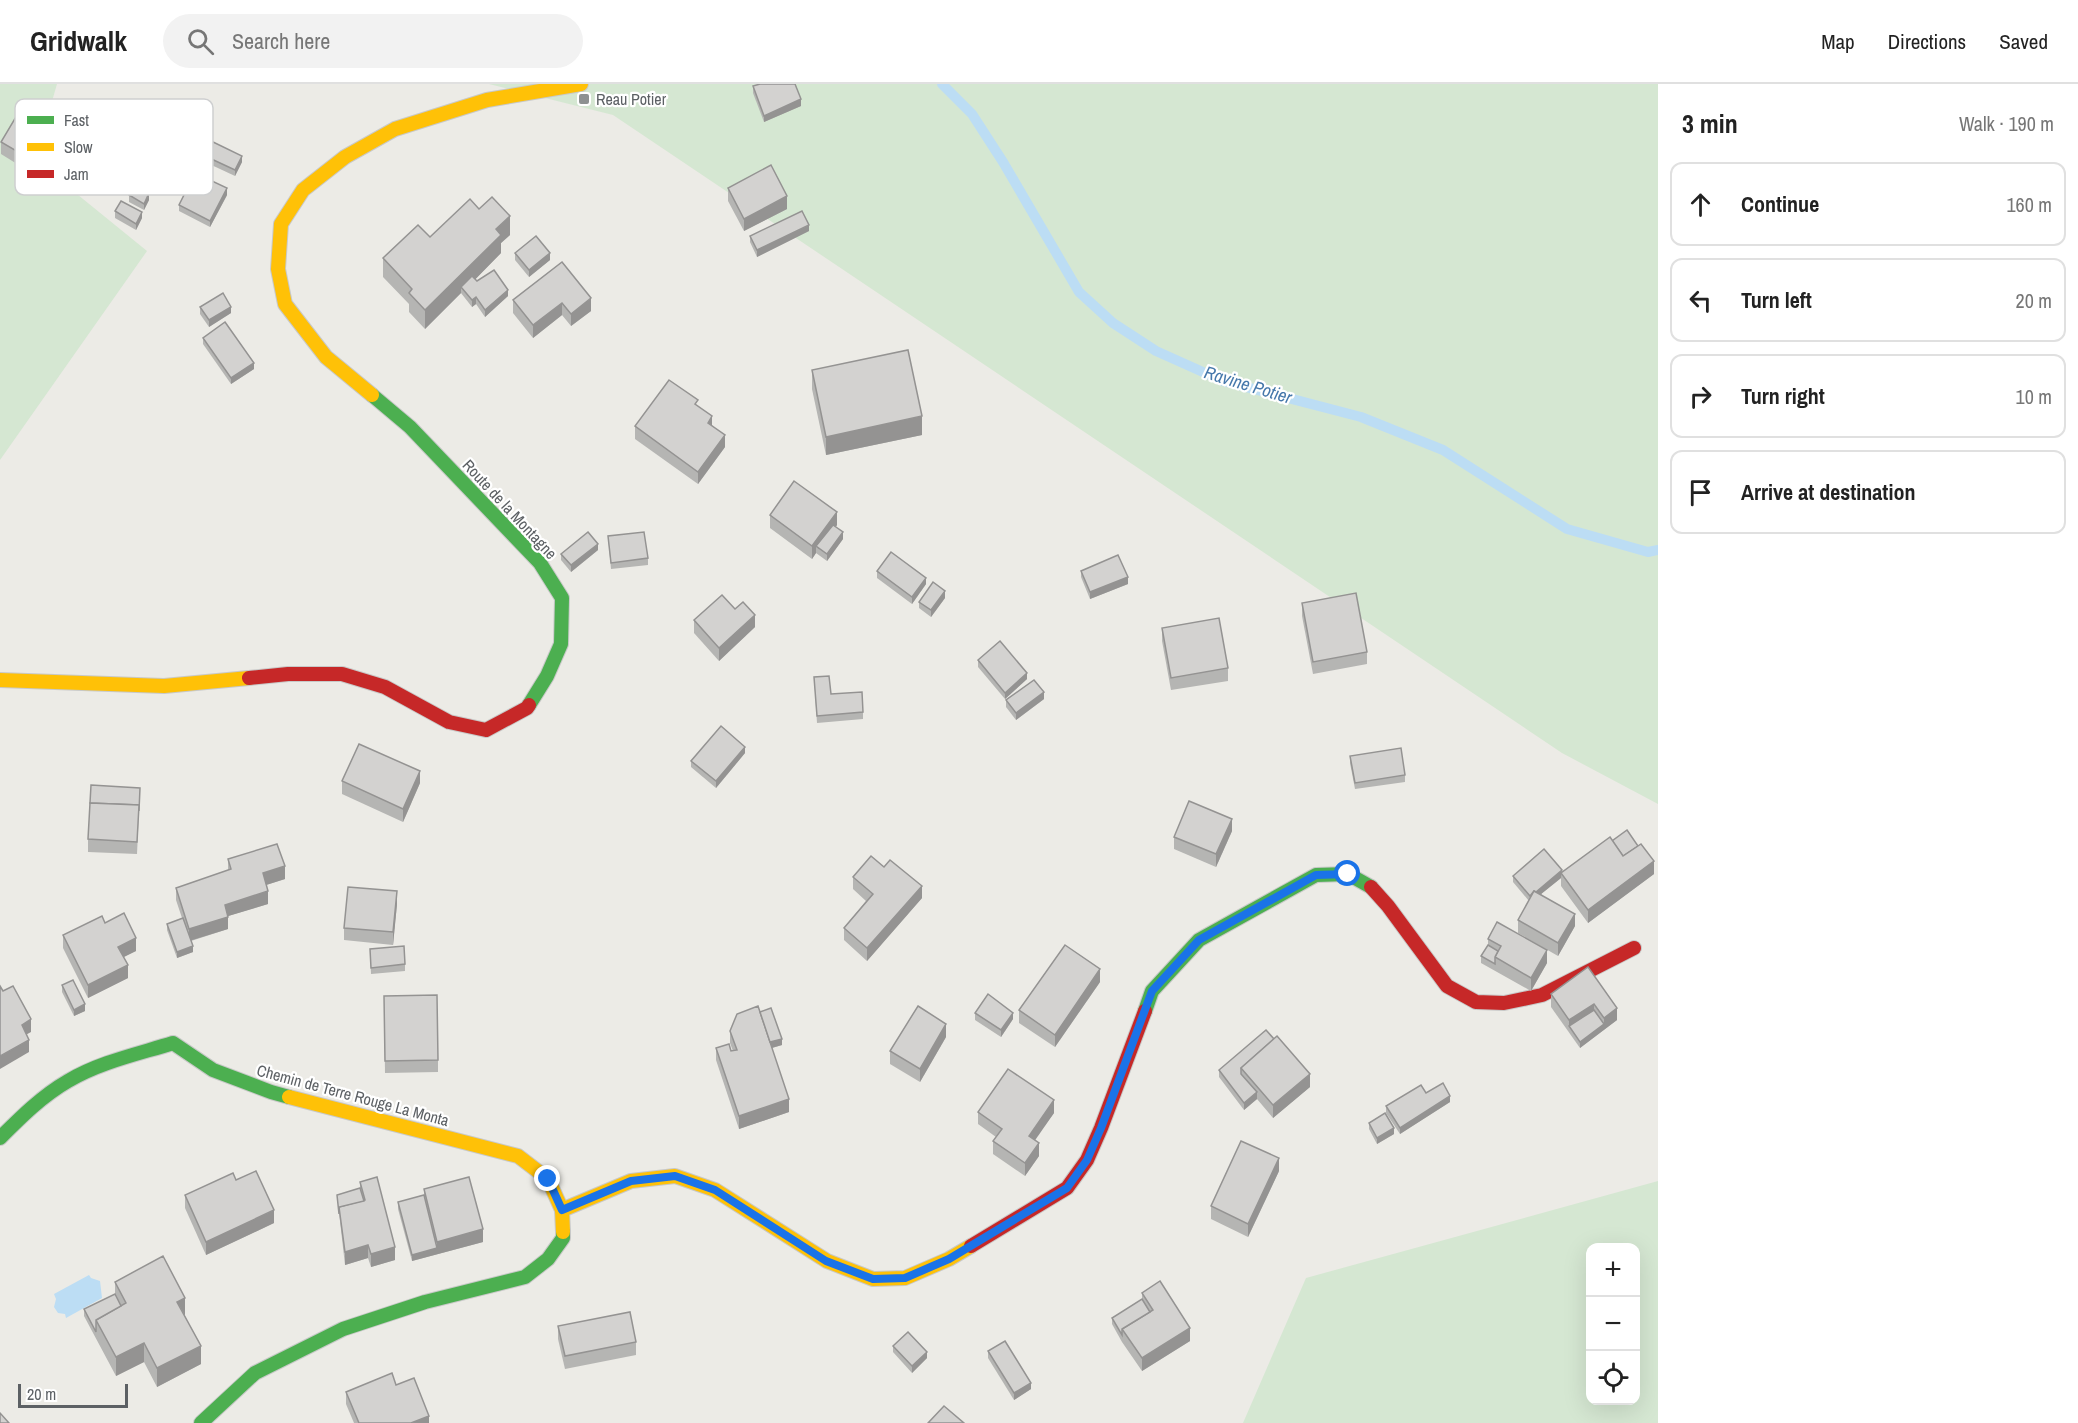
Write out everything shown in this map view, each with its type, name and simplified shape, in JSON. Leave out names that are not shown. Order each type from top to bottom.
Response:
[{"type":"street","name":"Route de la Montagne","points":[[0,680],[164,686],[288,674],[342,674],[385,687],[449,722],[486,730],[527,708],[547,676],[561,644],[562,598],[540,563],[410,427],[326,357],[285,304],[278,269],[281,224],[303,190],[345,157],[395,129],[487,100],[581,84]]},
{"type":"street","points":[[562,1210],[631,1181],[675,1176],[715,1190],[826,1261],[873,1279],[905,1278],[949,1259],[1067,1188],[1087,1160],[1101,1128],[1152,991],[1199,940],[1316,875],[1348,874],[1372,888],[1447,986],[1476,1002],[1504,1003],[1542,995],[1634,948]]},
{"type":"street","name":"Chemin de Terre Rouge La Monta","points":[[0,1138],[26,1112],[68,1081],[173,1043],[213,1070],[271,1092],[518,1156],[548,1179],[562,1210],[563,1238],[548,1259],[525,1277],[425,1302],[343,1329],[255,1373],[201,1423]]},
{"type":"green space","points":[[0,84],[57,84],[53,99],[15,99],[15,195],[78,195],[147,251],[0,460]]},
{"type":"green space","points":[[489,84],[1658,84],[1658,804],[1562,753],[613,115]]},
{"type":"green space","points":[[1658,1181],[1658,1423],[1243,1423],[1306,1278]]},
{"type":"water","points":[[89,1275],[100,1281],[102,1298],[66,1318],[65,1314],[58,1313],[54,1307],[56,1299],[54,1294]]},
{"type":"building","points":[[795,84],[801,99],[764,116],[753,86]]},
{"type":"building","points":[[15,118],[15,150],[1,142]]},
{"type":"building","points":[[213,142],[242,156],[235,170],[213,160]]},
{"type":"building","points":[[771,165],[787,196],[744,219],[728,188]]},
{"type":"building","points":[[213,181],[227,188],[210,221],[179,205],[184,195],[213,195]]},
{"type":"building","points":[[129,195],[148,195],[144,204]]},
{"type":"building","points":[[492,197],[510,216],[496,229],[501,235],[425,310],[409,293],[412,289],[383,258],[418,225],[430,237],[470,199],[479,209]]},
{"type":"building","points":[[121,201],[142,212],[136,224],[115,211]]},
{"type":"building","points":[[802,211],[809,225],[757,250],[750,236]]},
{"type":"building","points":[[536,236],[550,253],[529,270],[515,253]]},
{"type":"building","points":[[562,262],[591,298],[571,314],[562,303],[533,325],[513,300]]},
{"type":"building","points":[[494,270],[508,290],[485,310],[476,297],[472,300],[461,287],[472,276],[477,281]]},
{"type":"building","points":[[223,293],[231,307],[209,320],[200,307]]},
{"type":"building","points":[[225,322],[254,363],[231,378],[203,338]]},
{"type":"building","points":[[908,350],[922,416],[826,437],[812,370]]},
{"type":"building","points":[[669,380],[698,400],[695,404],[712,416],[708,423],[725,435],[698,472],[635,426]]},
{"type":"building","points":[[794,481],[837,512],[812,546],[770,515]]},
{"type":"building","points":[[833,525],[843,532],[827,554],[816,546]]},
{"type":"building","points":[[588,532],[598,544],[571,565],[561,554]]},
{"type":"building","points":[[644,532],[648,558],[611,563],[608,536]]},
{"type":"building","points":[[891,552],[926,578],[912,597],[877,571]]},
{"type":"building","points":[[1118,555],[1128,577],[1090,592],[1081,571]]},
{"type":"building","points":[[933,582],[945,591],[931,610],[919,602]]},
{"type":"building","points":[[1356,593],[1367,652],[1313,662],[1302,603]]},
{"type":"building","points":[[722,595],[735,609],[743,602],[755,615],[719,648],[694,620]]},
{"type":"building","points":[[1219,618],[1228,668],[1171,678],[1162,628]]},
{"type":"building","points":[[1000,641],[1027,673],[1005,693],[978,660]]},
{"type":"building","points":[[829,676],[831,694],[862,692],[863,712],[817,716],[814,677]]},
{"type":"building","points":[[1034,680],[1044,692],[1016,713],[1006,700]]},
{"type":"building","points":[[721,726],[745,747],[716,781],[691,761]]},
{"type":"building","points":[[359,744],[420,771],[403,809],[342,781]]},
{"type":"building","points":[[1401,748],[1405,775],[1355,783],[1350,756]]},
{"type":"building","points":[[91,785],[140,788],[139,811],[139,805],[90,803]]},
{"type":"building","points":[[1189,801],[1232,819],[1216,854],[1174,837]]},
{"type":"building","points":[[90,803],[139,805],[137,842],[88,839]]},
{"type":"building","points":[[1627,830],[1638,846],[1623,856],[1612,841]]},
{"type":"building","points":[[1610,837],[1623,856],[1641,844],[1654,861],[1588,910],[1561,873]]},
{"type":"building","points":[[277,844],[285,866],[263,873],[268,891],[225,905],[228,917],[189,929],[176,888],[231,869],[228,859]]},
{"type":"building","points":[[1544,849],[1562,870],[1530,896],[1513,876]]},
{"type":"building","points":[[871,856],[884,867],[890,860],[922,886],[867,948],[844,928],[873,894],[853,877]]},
{"type":"building","points":[[348,887],[397,891],[393,932],[344,928]]},
{"type":"building","points":[[1534,891],[1575,914],[1558,943],[1518,920]]},
{"type":"building","points":[[124,913],[136,938],[118,947],[128,965],[88,985],[63,935],[102,916],[105,923]]},
{"type":"building","points":[[183,918],[193,946],[177,952],[167,924]]},
{"type":"building","points":[[1497,922],[1547,950],[1531,978],[1495,957],[1501,946],[1488,939]]},
{"type":"building","points":[[1065,945],[1100,969],[1055,1035],[1019,1010]]},
{"type":"building","points":[[1488,945],[1498,951],[1495,964],[1481,956]]},
{"type":"building","points":[[404,946],[405,964],[371,968],[370,949]]},
{"type":"building","points":[[1588,967],[1617,1008],[1604,1018],[1594,1004],[1569,1020],[1551,994]]},
{"type":"building","points":[[73,980],[85,1004],[74,1010],[62,985]]},
{"type":"building","points":[[0,986],[3,991],[13,986],[31,1019],[22,1025],[29,1040],[0,1056]]},
{"type":"building","points":[[988,994],[1013,1013],[1001,1030],[975,1013]]},
{"type":"building","points":[[437,995],[438,1060],[385,1061],[384,996]]},
{"type":"building","points":[[758,1006],[789,1099],[739,1116],[716,1048],[729,1044],[731,1051],[737,1050],[730,1031],[737,1014]]},
{"type":"building","points":[[918,1006],[946,1024],[920,1069],[890,1051]]},
{"type":"building","points":[[771,1008],[782,1039],[770,1042],[760,1012]]},
{"type":"building","points":[[1594,1010],[1604,1024],[1580,1042],[1569,1026]]},
{"type":"building","points":[[1266,1030],[1274,1039],[1241,1068],[1241,1074],[1257,1092],[1244,1103],[1219,1070]]},
{"type":"building","points":[[1277,1036],[1310,1074],[1273,1105],[1241,1068]]},
{"type":"building","points":[[1008,1069],[1054,1100],[1029,1136],[1039,1143],[1025,1163],[993,1141],[1002,1129],[978,1112]]},
{"type":"building","points":[[1443,1083],[1450,1096],[1400,1128],[1386,1106],[1421,1085],[1426,1093]]},
{"type":"building","points":[[1385,1113],[1394,1128],[1377,1138],[1369,1123]]},
{"type":"building","points":[[1241,1141],[1279,1158],[1248,1224],[1211,1206]]},
{"type":"building","points":[[256,1171],[274,1210],[206,1242],[185,1195],[233,1173],[236,1180]]},
{"type":"building","points":[[377,1177],[395,1247],[371,1254],[368,1245],[345,1252],[339,1207],[365,1200],[360,1182]]},
{"type":"building","points":[[469,1177],[483,1229],[437,1242],[424,1189]]},
{"type":"building","points":[[360,1188],[364,1201],[339,1207],[339,1214],[337,1195]]},
{"type":"building","points":[[424,1195],[437,1248],[412,1255],[398,1202]]},
{"type":"building","points":[[163,1256],[185,1298],[177,1302],[201,1346],[157,1368],[144,1343],[116,1357],[96,1320],[126,1303],[115,1282]]},
{"type":"building","points":[[1160,1281],[1190,1328],[1142,1358],[1122,1329],[1153,1310],[1142,1293]]},
{"type":"building","points":[[115,1294],[121,1306],[96,1320],[96,1332],[84,1309]]},
{"type":"building","points":[[1142,1299],[1150,1312],[1122,1329],[1122,1335],[1112,1318]]},
{"type":"building","points":[[630,1312],[636,1342],[565,1356],[558,1326]]},
{"type":"building","points":[[908,1332],[927,1352],[912,1366],[893,1346]]},
{"type":"building","points":[[1005,1341],[1031,1383],[1014,1393],[988,1351]]},
{"type":"building","points":[[392,1373],[396,1385],[414,1378],[429,1416],[411,1423],[359,1423],[346,1392]]},
{"type":"building","points":[[944,1406],[964,1423],[928,1423]]},
{"type":"building","points":[[0,1413],[9,1423],[0,1423]]},
{"type":"waterway","name":"Ravine Potier","points":[[942,84],[972,114],[1003,162],[1079,292],[1113,323],[1156,351],[1223,381],[1361,417],[1443,450],[1567,529],[1648,552],[1658,550]]},
{"type":"traffic: fast","points":[[372,395],[410,427],[540,563],[562,598],[561,644],[547,676],[529,705]]},
{"type":"traffic: fast","points":[[1145,1011],[1152,991],[1199,940],[1316,875],[1348,874],[1371,887]]},
{"type":"traffic: fast","points":[[0,1138],[41,1100],[80,1074],[173,1043],[213,1070],[289,1097]]},
{"type":"traffic: fast","points":[[201,1423],[255,1373],[343,1329],[425,1302],[525,1277],[548,1259],[563,1238],[563,1232]]},
{"type":"traffic: slow","points":[[372,395],[326,357],[285,304],[278,269],[281,224],[303,190],[345,157],[395,129],[487,100],[581,84]]},
{"type":"traffic: slow","points":[[0,680],[164,686],[249,678]]},
{"type":"traffic: slow","points":[[289,1097],[518,1156],[548,1179],[562,1210],[563,1232]]},
{"type":"traffic: slow","points":[[562,1210],[631,1181],[675,1176],[715,1190],[827,1261],[873,1279],[905,1278],[949,1259],[971,1246]]},
{"type":"traffic: jam","points":[[249,678],[288,674],[342,674],[385,687],[449,722],[486,730],[529,705]]},
{"type":"traffic: jam","points":[[1371,887],[1388,906],[1447,986],[1476,1002],[1504,1003],[1542,995],[1634,948]]},
{"type":"traffic: jam","points":[[971,1246],[1067,1188],[1087,1160],[1145,1011]]},
{"type":"place","name":"Reau Potier","points":[[584,99]]},
{"type":"route","points":[[548,1179],[562,1210],[631,1181],[675,1176],[715,1190],[826,1261],[873,1279],[905,1278],[949,1259],[1067,1188],[1087,1160],[1101,1128],[1152,991],[1199,940],[1316,875],[1348,874]]}]
